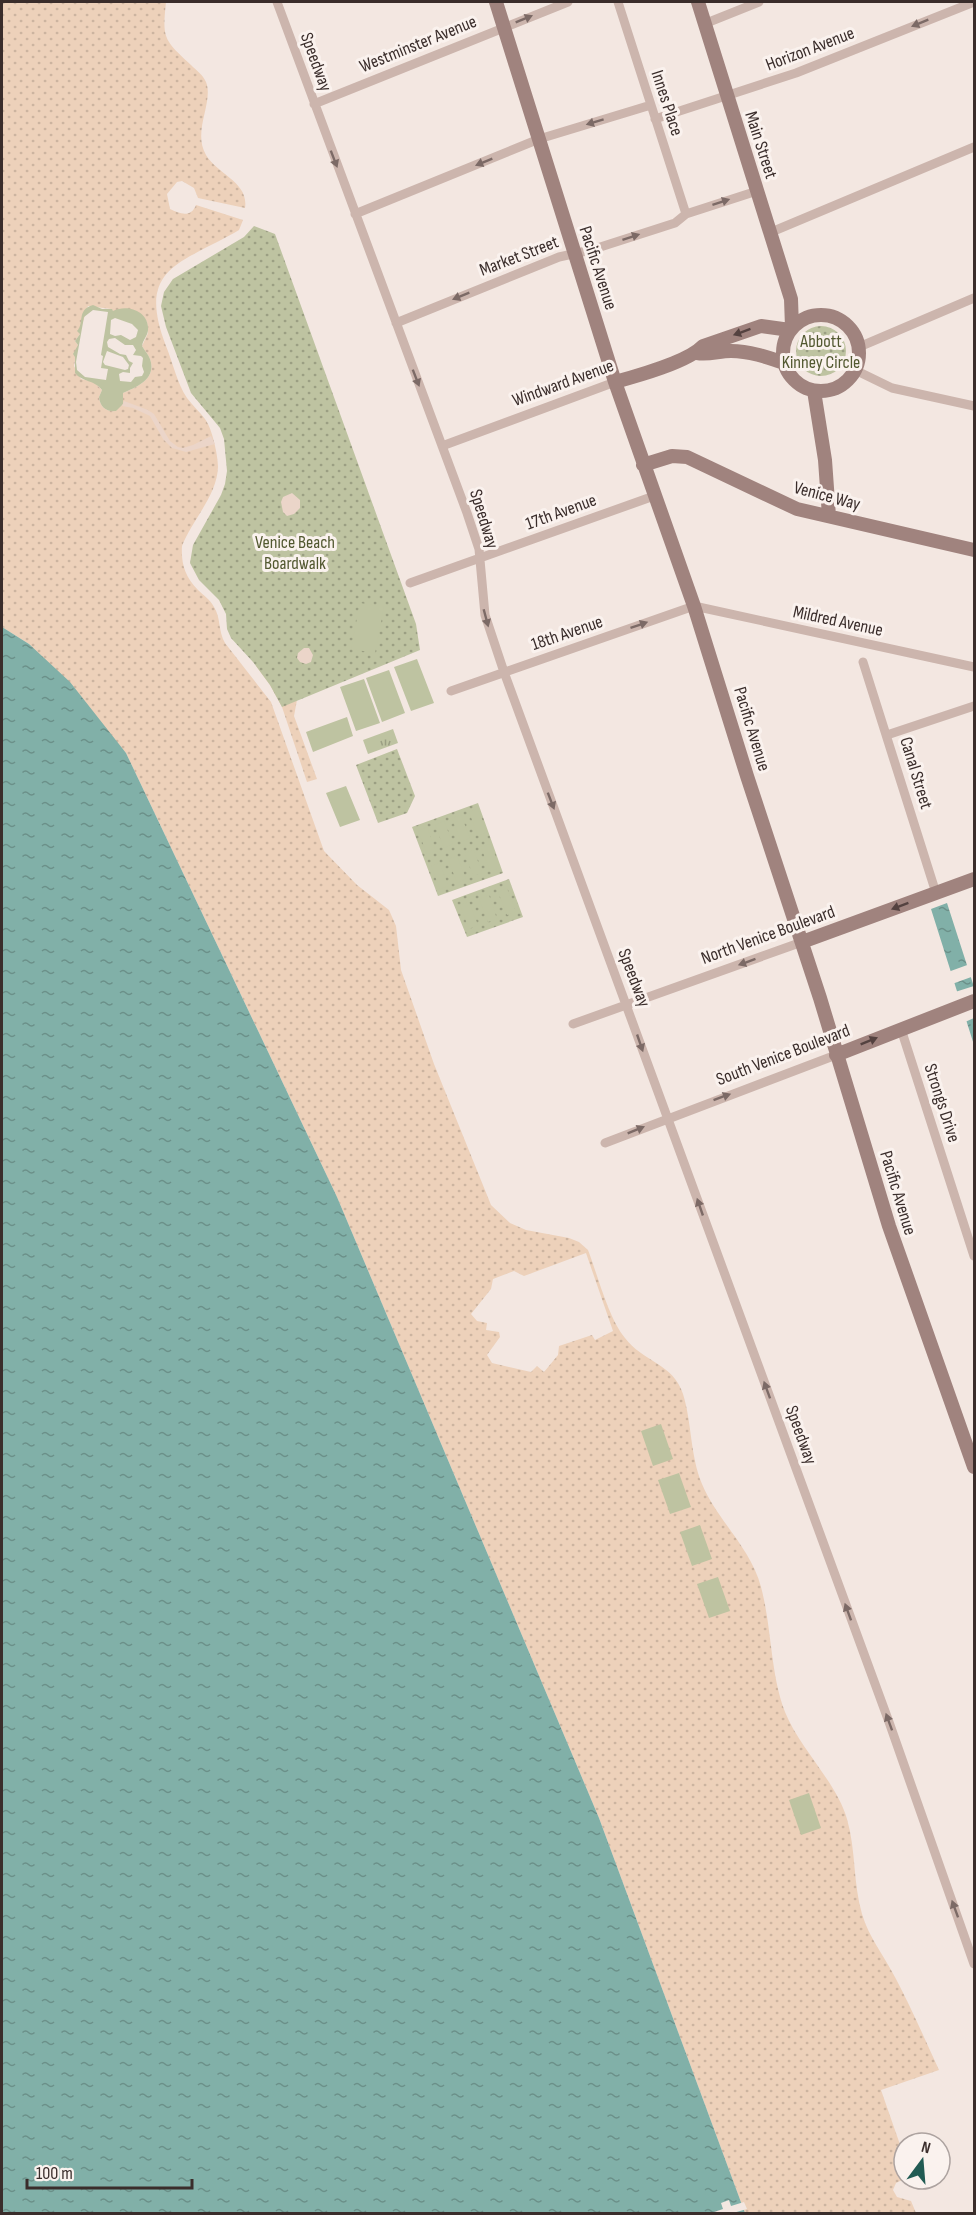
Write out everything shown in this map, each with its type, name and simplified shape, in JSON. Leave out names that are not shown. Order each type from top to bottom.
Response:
[{"type":"main road","name":"Pacific Avenue","points":[[496,2],[615,382],[694,606],[908,1282],[975,1467]]},
{"type":"main road","name":"Main Street","points":[[698,2],[791,299],[791,329]]},
{"type":"main road","points":[[791,299],[821,315],[837,319],[847,326],[856,339],[858,347],[859,357],[855,370],[848,380],[826,391],[814,391],[793,379],[784,363],[784,345],[791,329],[804,319],[821,315]]},
{"type":"main road","name":"Windward Avenue","points":[[615,382],[697,353],[703,346],[761,326],[791,329]]},
{"type":"main road","name":"Windward Avenue","points":[[697,353],[706,355],[721,351],[744,352],[784,363]]},
{"type":"main road","points":[[814,391],[825,460],[829,516]]},
{"type":"main road","name":"Venice Way","points":[[643,465],[672,456],[694,459],[788,505],[975,550]]},
{"type":"main road","name":"North Venice Boulevard","points":[[802,942],[975,879]]},
{"type":"main road","name":"South Venice Boulevard","points":[[836,1055],[975,1001]]},
{"type":"street","name":"Speedway","points":[[277,2],[479,549],[485,615],[504,672],[889,1722],[975,1964]]},
{"type":"street","name":"Westminster Avenue","points":[[314,104],[568,2]]},
{"type":"street","name":"Innes Place","points":[[618,2],[686,214]]},
{"type":"street","points":[[704,24],[759,2]]},
{"type":"street","name":"Horizon Avenue","points":[[656,119],[796,73],[975,2]]},
{"type":"street","points":[[355,214],[538,140],[651,105]]},
{"type":"street","points":[[769,233],[975,147]]},
{"type":"street","name":"Market Street","points":[[396,323],[559,257],[675,223],[686,214],[757,191]]},
{"type":"street","points":[[858,347],[975,298]]},
{"type":"street","points":[[855,370],[892,388],[975,406]]},
{"type":"street","name":"Windward Avenue","points":[[442,446],[615,382]]},
{"type":"street","name":"17th Avenue","points":[[410,583],[455,566],[480,560],[654,496]]},
{"type":"street","name":"Mildred Avenue","points":[[694,606],[975,667]]},
{"type":"street","name":"18th Avenue","points":[[451,691],[694,606]]},
{"type":"street","name":"Canal Street","points":[[863,662],[936,893]]},
{"type":"street","points":[[887,735],[975,706]]},
{"type":"street","name":"North Venice Boulevard","points":[[573,1024],[802,942]]},
{"type":"street","name":"Strongs Drive","points":[[901,1029],[975,1256]]},
{"type":"street","name":"South Venice Boulevard","points":[[605,1143],[667,1117],[836,1055]]},
{"type":"green space","name":"Venice Beach Boardwalk","points":[[254,226],[275,234],[416,624],[420,650],[282,707],[270,685],[253,662],[231,638],[227,629],[226,614],[219,600],[199,580],[190,563],[193,545],[225,484],[227,471],[224,439],[220,428],[191,393],[166,327],[161,306],[164,292],[173,279],[244,237]]},
{"type":"green space","points":[[93,305],[113,311],[124,308],[135,310],[147,321],[148,332],[142,346],[150,359],[151,372],[144,381],[123,393],[123,404],[116,411],[106,410],[99,397],[102,390],[75,373],[73,354],[78,345],[75,341],[80,334],[77,331],[84,310]],"holes":[[[93,310],[108,312],[101,355],[103,356],[101,368],[108,369],[106,380],[85,377],[77,370],[76,362],[84,317]],[[115,318],[132,324],[138,330],[136,337],[130,340],[121,335],[110,334],[111,320]],[[115,338],[125,345],[133,345],[136,350],[133,355],[143,358],[142,376],[135,377],[131,382],[120,381],[119,374],[130,373],[133,363],[126,355],[108,347],[109,339]],[[107,351],[123,357],[129,365],[125,370],[105,365],[103,362]]]},
{"type":"green space","name":"Abbott Kinney Circle","points":[[821,326],[835,330],[842,337],[846,351],[842,365],[835,372],[821,376],[807,372],[800,365],[796,351],[800,337],[807,330]]},
{"type":"green space","points":[[360,603],[384,607],[375,653],[351,649]]},
{"type":"green space","points":[[417,659],[434,703],[411,711],[394,667]]},
{"type":"green space","points":[[389,670],[405,713],[382,722],[366,678]]},
{"type":"green space","points":[[364,679],[380,723],[356,731],[340,687]]},
{"type":"green space","points":[[347,717],[353,736],[313,752],[306,732]]},
{"type":"green space","points":[[393,729],[398,743],[368,754],[363,740]]},
{"type":"green space","points":[[397,749],[415,796],[407,813],[378,823],[356,765]]},
{"type":"green space","points":[[346,786],[360,820],[340,827],[326,793]]},
{"type":"green space","points":[[478,803],[503,873],[438,896],[412,827]]},
{"type":"green space","points":[[478,809],[487,832],[478,836],[469,812]]},
{"type":"green space","points":[[461,815],[470,838],[461,842],[452,818]]},
{"type":"green space","points":[[444,821],[453,844],[444,848],[435,825]]},
{"type":"green space","points":[[427,827],[436,851],[427,854],[418,831]]},
{"type":"green space","points":[[491,844],[500,868],[490,871],[481,847]]},
{"type":"green space","points":[[474,850],[482,873],[473,876],[465,853]]},
{"type":"green space","points":[[457,856],[466,879],[457,883],[448,859]]},
{"type":"green space","points":[[440,863],[448,886],[440,889],[431,866]]},
{"type":"green space","points":[[509,879],[523,917],[467,937],[452,900]]},
{"type":"green space","points":[[507,888],[516,912],[507,915],[498,892]]},
{"type":"green space","points":[[489,895],[497,919],[488,922],[479,899]]},
{"type":"green space","points":[[469,902],[478,925],[469,929],[460,905]]},
{"type":"green space","points":[[661,1424],[673,1459],[653,1466],[641,1431]]},
{"type":"green space","points":[[679,1473],[691,1507],[670,1514],[658,1480]]},
{"type":"green space","points":[[700,1525],[712,1559],[692,1566],[680,1532]]},
{"type":"green space","points":[[718,1577],[730,1611],[709,1618],[697,1584]]},
{"type":"green space","points":[[809,1793],[821,1828],[801,1835],[789,1800]]},
{"type":"sand","points":[[2,2],[166,2],[164,24],[167,38],[175,50],[203,77],[208,90],[201,136],[202,146],[211,162],[238,185],[245,199],[245,208],[198,198],[194,188],[182,181],[177,182],[167,194],[170,209],[178,212],[185,214],[191,212],[196,205],[243,220],[239,230],[195,253],[167,273],[159,285],[156,301],[158,321],[178,379],[187,398],[208,423],[218,462],[217,478],[209,498],[182,546],[185,570],[190,580],[214,607],[225,643],[271,702],[324,851],[357,885],[389,910],[396,926],[401,970],[434,1064],[491,1205],[510,1223],[526,1230],[569,1238],[579,1242],[588,1250],[608,1308],[625,1338],[632,1346],[665,1369],[679,1384],[686,1405],[695,1462],[702,1484],[716,1510],[750,1560],[761,1587],[776,1681],[785,1712],[842,1806],[850,1831],[857,1891],[865,1923],[902,1990],[939,2070],[881,2090],[895,2131],[892,2131],[892,2191],[897,2197],[911,2201],[916,2213],[745,2213],[599,1818],[337,1197],[126,753],[29,644],[2,627]],"holes":[[[88,306],[113,311],[134,310],[147,322],[148,333],[142,346],[150,359],[151,366],[151,372],[144,381],[123,393],[116,411],[106,410],[102,406],[99,397],[102,390],[94,382],[81,379],[74,366],[78,345],[75,341],[80,334],[78,330],[81,328]],[[586,1253],[613,1331],[595,1340],[592,1335],[559,1346],[558,1355],[544,1372],[537,1366],[531,1372],[492,1363],[487,1355],[500,1337],[499,1332],[486,1330],[487,1323],[477,1321],[471,1314],[491,1289],[493,1279],[514,1271],[524,1276]]]},
{"type":"sand","points":[[260,663],[299,689],[294,716],[317,779],[307,782],[282,707],[256,666]]},
{"type":"shaded area","points":[[124,401],[154,414],[170,441],[178,447],[193,445],[211,436],[215,444],[186,452],[172,448],[163,439],[150,416],[133,408],[122,406]]},
{"type":"shaded area","points":[[292,493],[300,500],[300,508],[294,514],[287,516],[283,512],[281,502],[283,497]]},
{"type":"shaded area","points":[[304,648],[309,648],[313,655],[311,662],[306,664],[297,658],[298,653]]},
{"type":"water","points":[[2,627],[29,644],[70,682],[126,753],[337,1197],[599,1818],[745,2213],[2,2213]]},
{"type":"water","points":[[947,903],[974,987],[974,1045],[931,909]]},
{"type":"pier","points":[[970,964],[974,976],[952,984],[948,972]]},
{"type":"pier","points":[[974,986],[974,1018],[965,1022],[974,1048],[972,1046],[955,992]]},
{"type":"pier","points":[[729,2200],[731,2206],[744,2202],[747,2209],[733,2213],[711,2213],[723,2209],[721,2203]]}]
